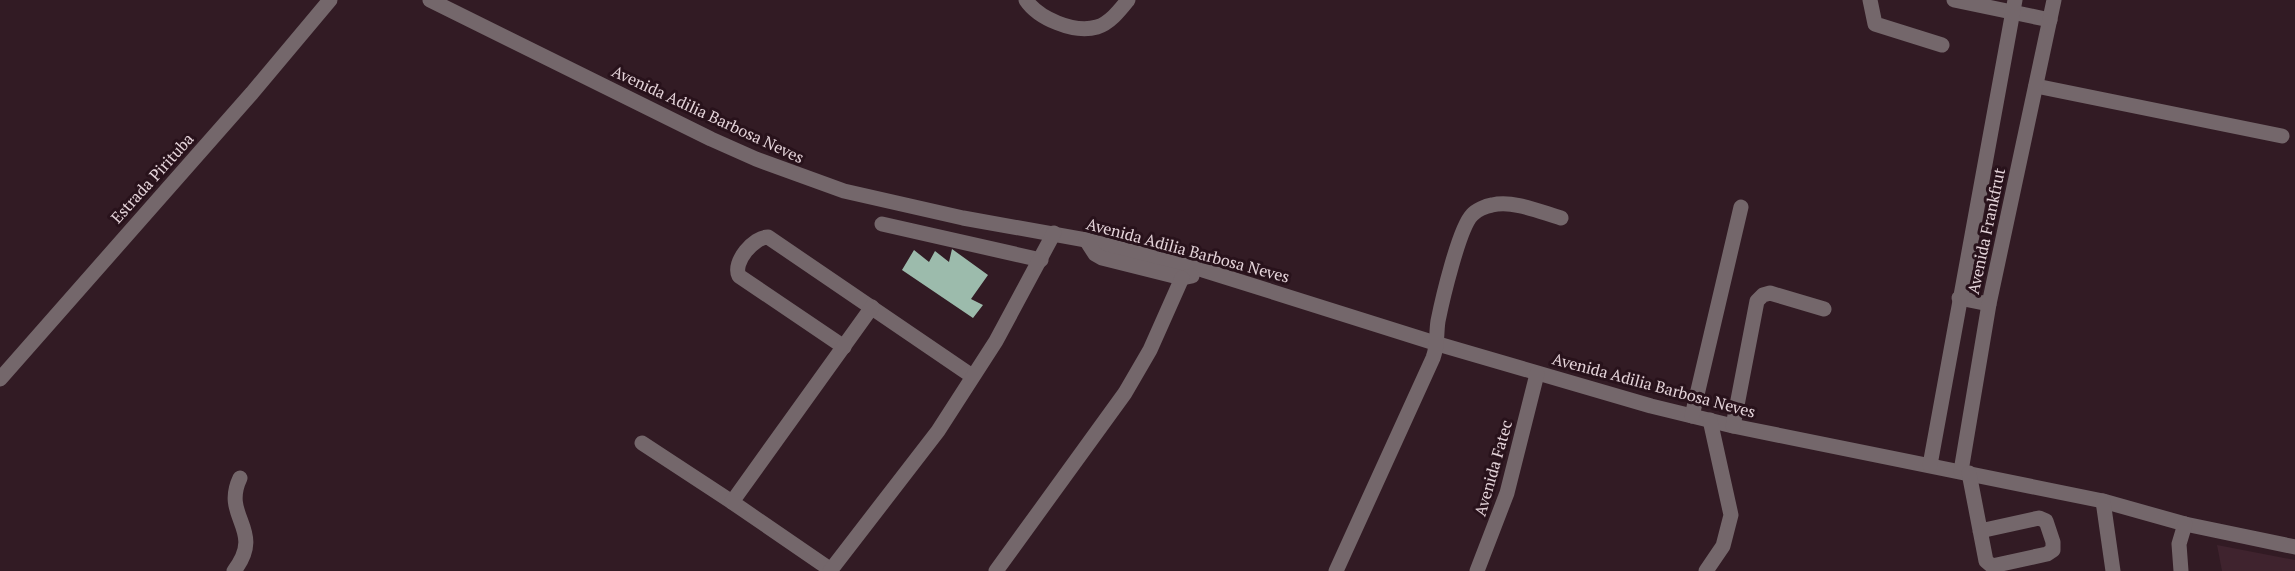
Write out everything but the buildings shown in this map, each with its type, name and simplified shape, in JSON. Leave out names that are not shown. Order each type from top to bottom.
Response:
[{"type":"street","name":"Estrada Pirituba","points":[[0,379],[252,93],[330,0]]},
{"type":"street","name":"Avenida Adilia Barbosa Neves","points":[[430,0],[711,139],[800,176],[844,191],[963,218],[1086,240],[1203,270],[1537,374],[1692,416],[2103,501],[2185,524],[2295,547]]},
{"type":"street","points":[[1026,0],[1031,8],[1046,18],[1086,28],[1104,24],[1128,0]]},
{"type":"street","points":[[1870,0],[1875,24],[1942,45]]},
{"type":"street","points":[[1954,0],[2014,7],[2050,20]]},
{"type":"street","name":"Avenida Frankfrut","points":[[1965,472],[1989,304],[2054,0]]},
{"type":"street","name":"Avenida Frankfrut","points":[[1930,465],[2014,7]]},
{"type":"street","points":[[2036,86],[2282,136]]},
{"type":"street","points":[[1336,571],[1438,344],[1438,324],[1463,230],[1472,215],[1494,204],[1511,205],[1561,218]]},
{"type":"street","points":[[1692,416],[1741,207]]},
{"type":"street","points":[[882,224],[1041,260]]},
{"type":"street","points":[[642,443],[830,570],[938,431],[996,341],[1054,233]]},
{"type":"street","points":[[844,347],[739,276],[736,271],[751,244],[760,237],[768,237],[972,376]]},
{"type":"street","points":[[1086,240],[1102,258],[1182,278],[1203,270]]},
{"type":"street","points":[[996,571],[1125,393],[1150,350],[1182,278]]},
{"type":"street","points":[[1733,426],[1757,301],[1763,295],[1770,293],[1824,309]]},
{"type":"street","points":[[1959,298],[1989,304]]},
{"type":"street","points":[[732,502],[872,307]]},
{"type":"street","name":"Avenida Fatec","points":[[1477,571],[1507,493],[1537,374]]},
{"type":"street","points":[[1706,571],[1723,546],[1731,515],[1710,420]]},
{"type":"street","points":[[1965,472],[1986,561],[1992,566],[2047,554],[2053,550],[2053,542],[2046,521],[2039,518],[1980,531]]},
{"type":"street","points":[[234,571],[245,554],[247,544],[246,530],[233,504],[240,478]]},
{"type":"street","points":[[2103,501],[2113,571]]},
{"type":"street","points":[[2181,571],[2179,544],[2185,524]]},
{"type":"shaded area","points":[[2217,545],[2295,560],[2295,571],[2222,571]]}]
